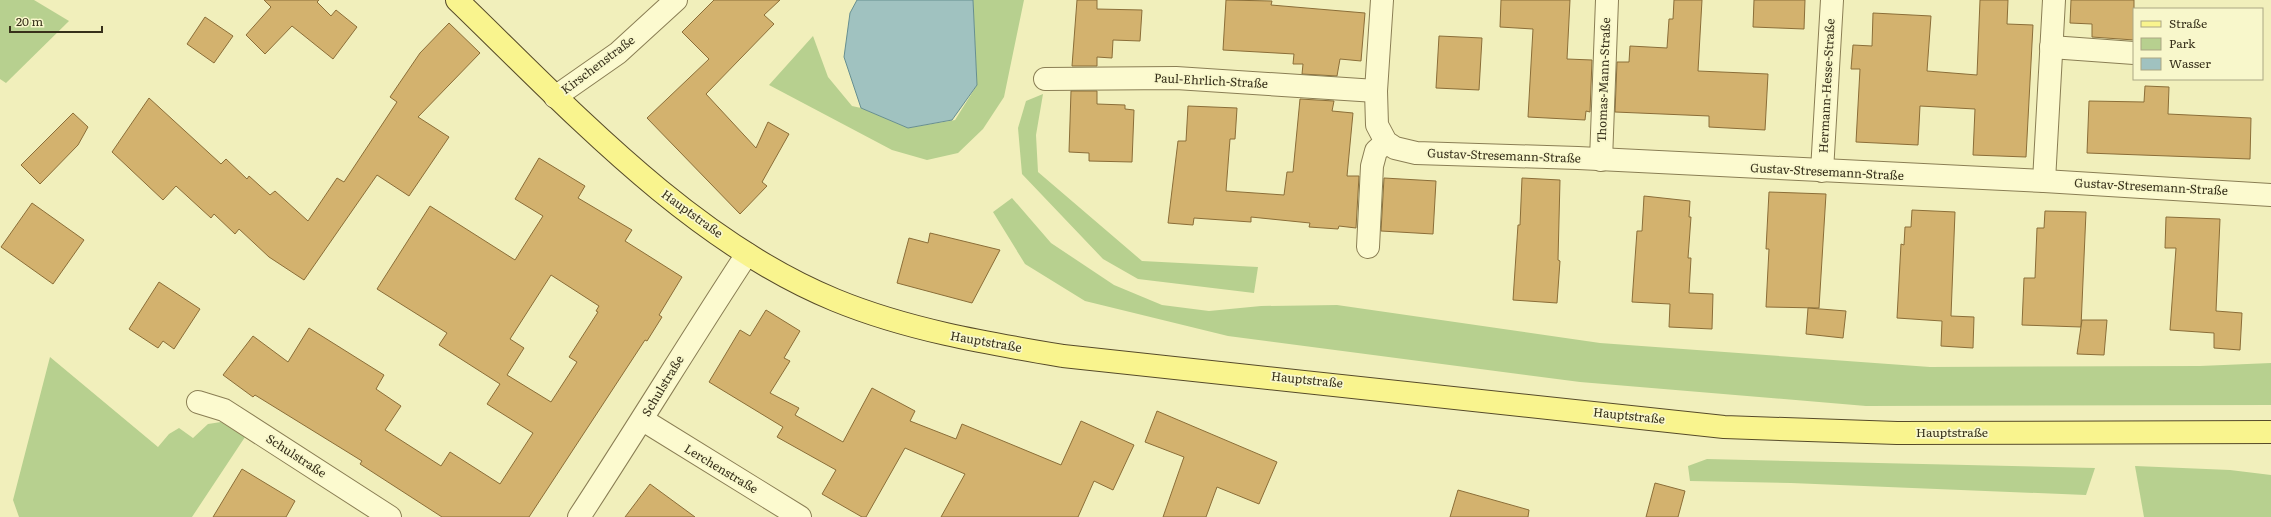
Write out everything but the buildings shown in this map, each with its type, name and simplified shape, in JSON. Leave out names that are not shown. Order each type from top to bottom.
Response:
[{"type":"main road","name":"Hauptstraße","points":[[457,0],[555,97],[666,196],[747,254],[784,275],[835,300],[902,323],[955,338],[1063,356],[1724,427],[1897,433],[2271,432]]},
{"type":"street","name":"Kirschenstraße","points":[[555,97],[618,53],[676,0]]},
{"type":"street","points":[[1368,247],[1372,166],[1376,151],[1386,142],[1377,125],[1376,90],[1382,0]]},
{"type":"street","name":"Thomas-Mann-Straße","points":[[1601,160],[1607,0]]},
{"type":"street","name":"Hermann-Hesse-Straße","points":[[1822,171],[1832,0]]},
{"type":"street","points":[[2044,181],[2054,0]]},
{"type":"street","points":[[2051,46],[2133,53]]},
{"type":"street","name":"Paul-Ehrlich-Straße","points":[[1045,79],[1176,78],[1376,90]]},
{"type":"street","name":"Gustav-Stresemann-Straße","points":[[1386,142],[1395,148],[1416,153],[1601,160],[2044,181],[2271,195]]},
{"type":"street","name":"Schulstraße","points":[[579,517],[643,420],[696,331],[747,254]]},
{"type":"street","name":"Schulstraße","points":[[198,402],[224,410],[390,517]]},
{"type":"street","name":"Lerchenstraße","points":[[643,420],[800,517]]},
{"type":"green space","points":[[0,0],[34,0],[69,21],[6,83],[0,79]]},
{"type":"green space","points":[[973,0],[1024,0],[1004,97],[983,129],[958,153],[927,160],[892,150],[769,85],[813,36],[828,77],[852,106],[861,108],[908,128],[955,120],[977,85]]},
{"type":"green space","points":[[1043,94],[1036,135],[1038,172],[1142,261],[1258,267],[1254,293],[1138,279],[1103,259],[1022,174],[1018,128],[1026,101]]},
{"type":"green space","points":[[1012,198],[1051,243],[1114,285],[1162,305],[1209,311],[1261,306],[1337,305],[1600,343],[1930,367],[2200,366],[2271,363],[2271,405],[1866,406],[1580,382],[1228,336],[1085,301],[1025,264],[993,212]]},
{"type":"green space","points":[[50,357],[158,447],[169,434],[179,428],[193,438],[208,424],[221,422],[245,437],[192,517],[19,517],[13,500]]},
{"type":"green space","points":[[1707,459],[2095,468],[2086,495],[1791,483],[1690,481],[1688,466]]},
{"type":"green space","points":[[2135,466],[2230,470],[2271,475],[2271,517],[2144,517]]},
{"type":"water","points":[[857,0],[973,0],[977,85],[952,120],[908,128],[861,108],[844,57],[850,13]]}]
